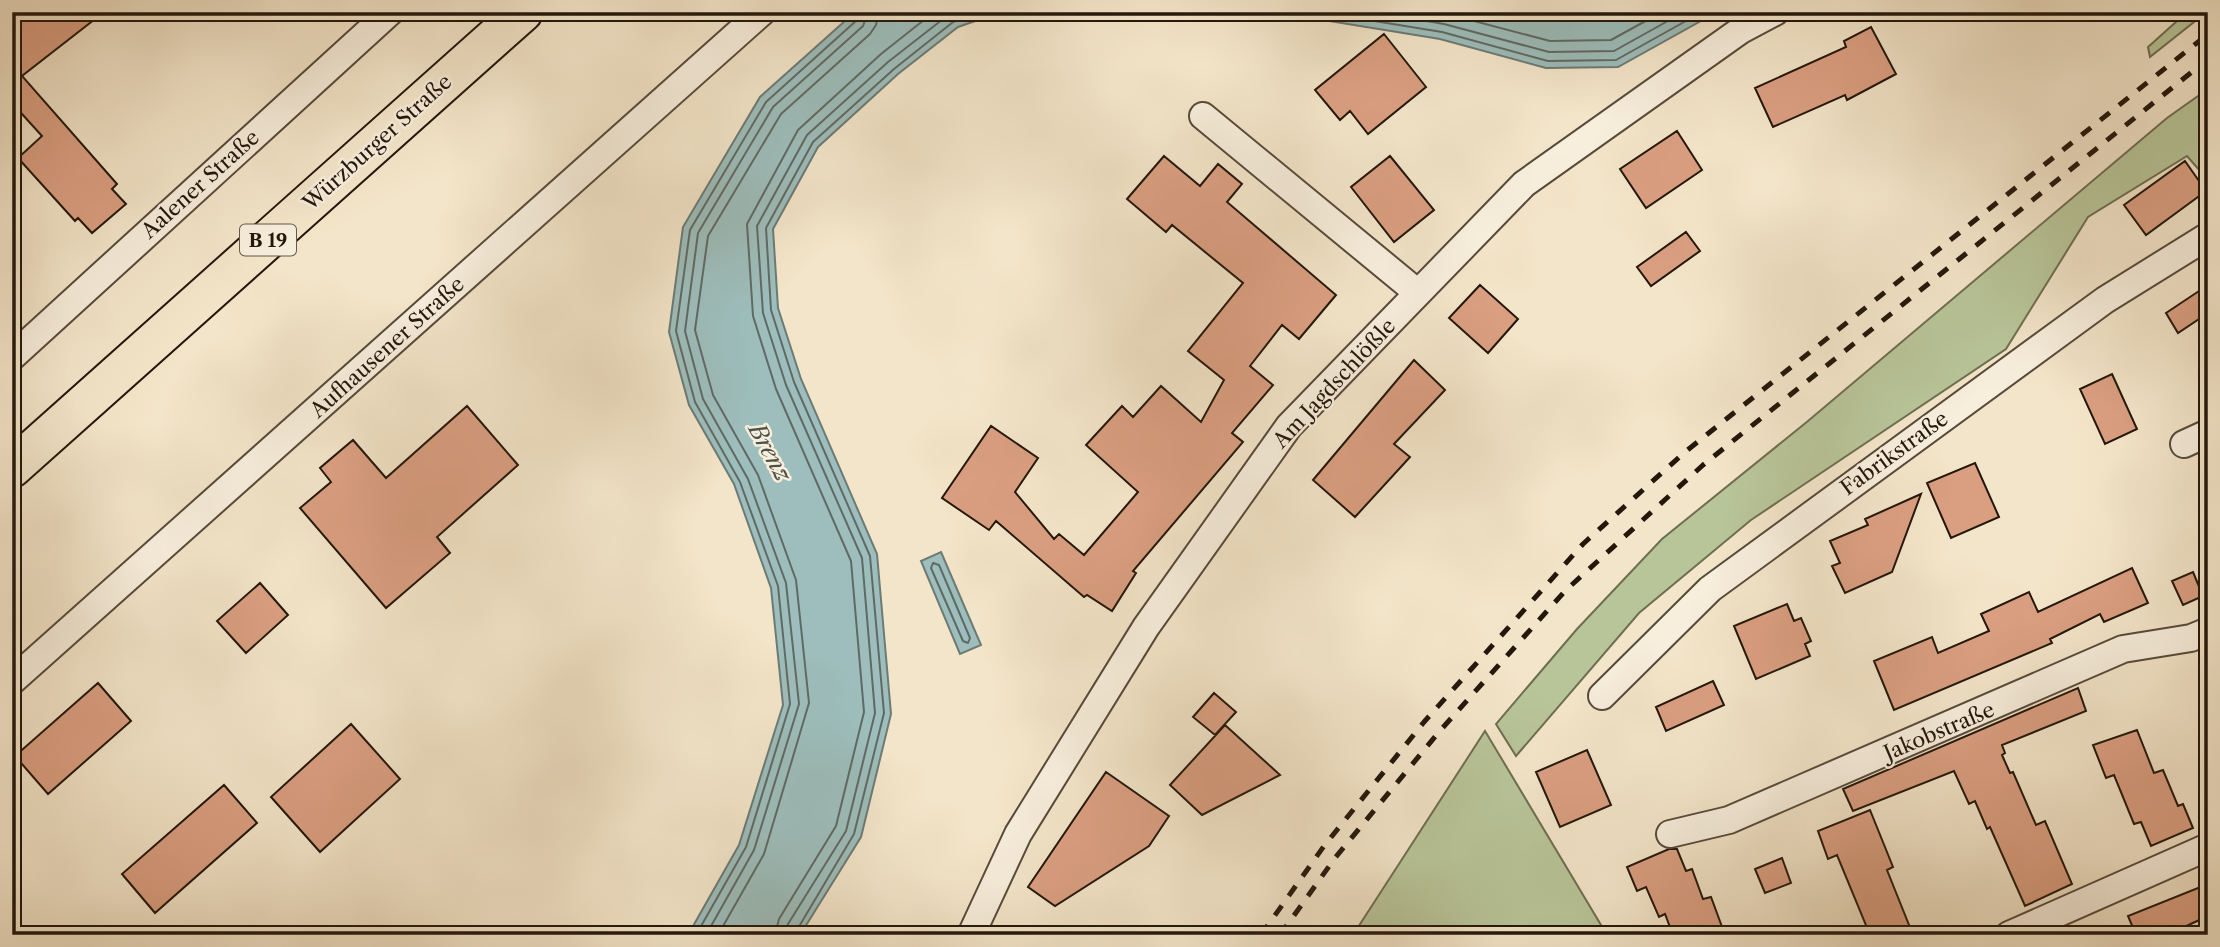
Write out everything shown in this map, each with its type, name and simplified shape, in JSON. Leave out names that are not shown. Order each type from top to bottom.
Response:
[{"type":"main road","name":"Würzburger Straße","points":[[12,468],[523,12]]},
{"type":"street","name":"Aalener Straße","points":[[12,357],[390,12]]},
{"type":"street","name":"Aufhausener Straße","points":[[12,681],[762,12]]},
{"type":"street","name":"Am Jagdschlößle","points":[[971,935],[1018,834],[1146,626],[1289,426],[1524,184],[1741,30],[1775,12]]},
{"type":"street","points":[[1203,116],[1418,293]]},
{"type":"street","name":"Fabrikstraße","points":[[1602,696],[1710,589],[2105,300],[2208,236]]},
{"type":"street","name":"Jakobstraße","points":[[1670,834],[1729,820],[2123,649],[2191,638],[2208,631]]},
{"type":"street","points":[[2010,935],[2208,847]]},
{"type":"green space","points":[[2187,12],[2195,12],[2199,18],[2150,57],[2148,47]]},
{"type":"green space","points":[[2208,89],[2208,180],[2187,156],[2088,217],[2006,349],[1751,520],[1639,613],[1516,756],[1496,724],[1577,629],[1662,539],[1808,421],[2167,118]]},
{"type":"green space","points":[[1485,731],[1607,935],[1353,935]]},
{"type":"water","name":"Brenz","points":[[855,12],[1001,12],[958,27],[898,74],[818,147],[773,229],[778,308],[801,379],[877,554],[891,714],[861,837],[800,935],[688,935],[739,845],[783,705],[771,588],[734,484],[689,405],[669,332],[683,227],[760,97]]},
{"type":"water","points":[[1274,12],[1717,12],[1618,67],[1546,68],[1440,39]]},
{"type":"water","points":[[941,552],[981,645],[960,654],[921,561]]},
{"type":"building","points":[[12,12],[104,12],[22,76],[117,184],[112,189],[126,204],[92,233],[78,218],[75,221],[18,158],[42,136],[12,103]]},
{"type":"building","points":[[1871,27],[1896,74],[1847,100],[1845,95],[1773,127],[1755,88],[1846,47],[1844,41]]},
{"type":"building","points":[[1384,34],[1426,87],[1368,134],[1350,111],[1340,120],[1315,90]]},
{"type":"building","points":[[1677,131],[1702,170],[1646,208],[1620,169]]},
{"type":"building","points":[[1164,156],[1200,186],[1218,164],[1242,184],[1227,202],[1336,295],[1299,339],[1282,325],[1250,366],[1273,385],[1232,433],[1243,442],[1133,571],[1136,573],[1112,611],[1087,595],[1084,597],[996,521],[989,530],[942,498],[991,426],[1038,458],[1015,492],[1054,539],[1059,534],[1084,555],[1138,492],[1086,445],[1122,406],[1133,417],[1161,386],[1201,422],[1224,380],[1188,351],[1243,283],[1172,225],[1166,232],[1127,199]]},
{"type":"building","points":[[1390,156],[1434,210],[1394,242],[1351,187]]},
{"type":"building","points":[[2185,161],[2206,191],[2146,235],[2124,205]]},
{"type":"building","points":[[1686,232],[1700,251],[1651,286],[1637,267]]},
{"type":"building","points":[[1480,285],[1518,319],[1488,353],[1449,318]]},
{"type":"building","points":[[2208,285],[2208,313],[2178,333],[2166,313]]},
{"type":"building","points":[[1414,360],[1445,390],[1394,444],[1410,457],[1355,517],[1313,480]]},
{"type":"building","points":[[2112,374],[2137,429],[2105,444],[2080,389]]},
{"type":"building","points":[[467,406],[518,465],[437,537],[450,553],[386,608],[300,508],[331,482],[320,468],[353,440],[386,478]]},
{"type":"building","points":[[1975,463],[1999,517],[1951,538],[1927,483]]},
{"type":"building","points":[[1921,494],[1892,572],[1845,593],[1832,566],[1840,563],[1830,541],[1868,525],[1865,519]]},
{"type":"building","points":[[2132,568],[2148,603],[2104,622],[2100,614],[2050,639],[2052,643],[1894,710],[1874,661],[1932,637],[1938,653],[1989,631],[1981,614],[2029,592],[2038,612]]},
{"type":"building","points":[[2193,572],[2203,596],[2183,605],[2172,581]]},
{"type":"building","points":[[260,583],[288,615],[246,653],[217,621]]},
{"type":"building","points":[[1787,604],[1794,621],[1801,618],[1811,641],[1805,644],[1810,656],[1756,679],[1734,626]]},
{"type":"building","points":[[1713,681],[1724,705],[1666,731],[1656,707]]},
{"type":"building","points":[[98,683],[131,721],[48,794],[15,756]]},
{"type":"building","points":[[2078,688],[2086,711],[2002,745],[2005,753],[2002,755],[2010,773],[2013,772],[2036,825],[2045,821],[2072,884],[2025,906],[1990,827],[1987,829],[1975,801],[1969,804],[1954,771],[1853,811],[1843,789]]},
{"type":"building","points":[[1214,693],[1236,712],[1215,735],[1193,717]]},
{"type":"building","points":[[351,724],[400,779],[320,852],[271,797]]},
{"type":"building","points":[[1225,725],[1280,775],[1202,815],[1170,785]]},
{"type":"building","points":[[2137,730],[2154,773],[2163,770],[2178,806],[2183,804],[2193,828],[2151,846],[2141,822],[2134,824],[2114,775],[2106,778],[2093,745]]},
{"type":"building","points":[[1587,750],[1611,805],[1560,827],[1536,772]]},
{"type":"building","points":[[1106,772],[1169,816],[1149,846],[1055,906],[1028,887]]},
{"type":"building","points":[[224,785],[257,823],[155,913],[122,874]]},
{"type":"building","points":[[1870,810],[1893,867],[1887,870],[1913,935],[1870,935],[1837,855],[1828,859],[1818,831]]},
{"type":"building","points":[[1669,849],[1677,849],[1686,871],[1692,869],[1703,899],[1711,897],[1725,935],[1673,935],[1665,914],[1659,917],[1646,887],[1637,891],[1627,867]]},
{"type":"building","points":[[1782,858],[1791,883],[1765,893],[1755,869]]},
{"type":"building","points":[[2208,884],[2208,916],[2167,935],[2136,935],[2128,916]]},
{"type":"railway","points":[[1261,935],[1324,846],[1424,722],[1583,544],[1685,452],[2208,34]]},
{"type":"railway","points":[[1280,935],[1335,858],[1438,733],[1565,591],[1703,465],[2208,59]]}]
